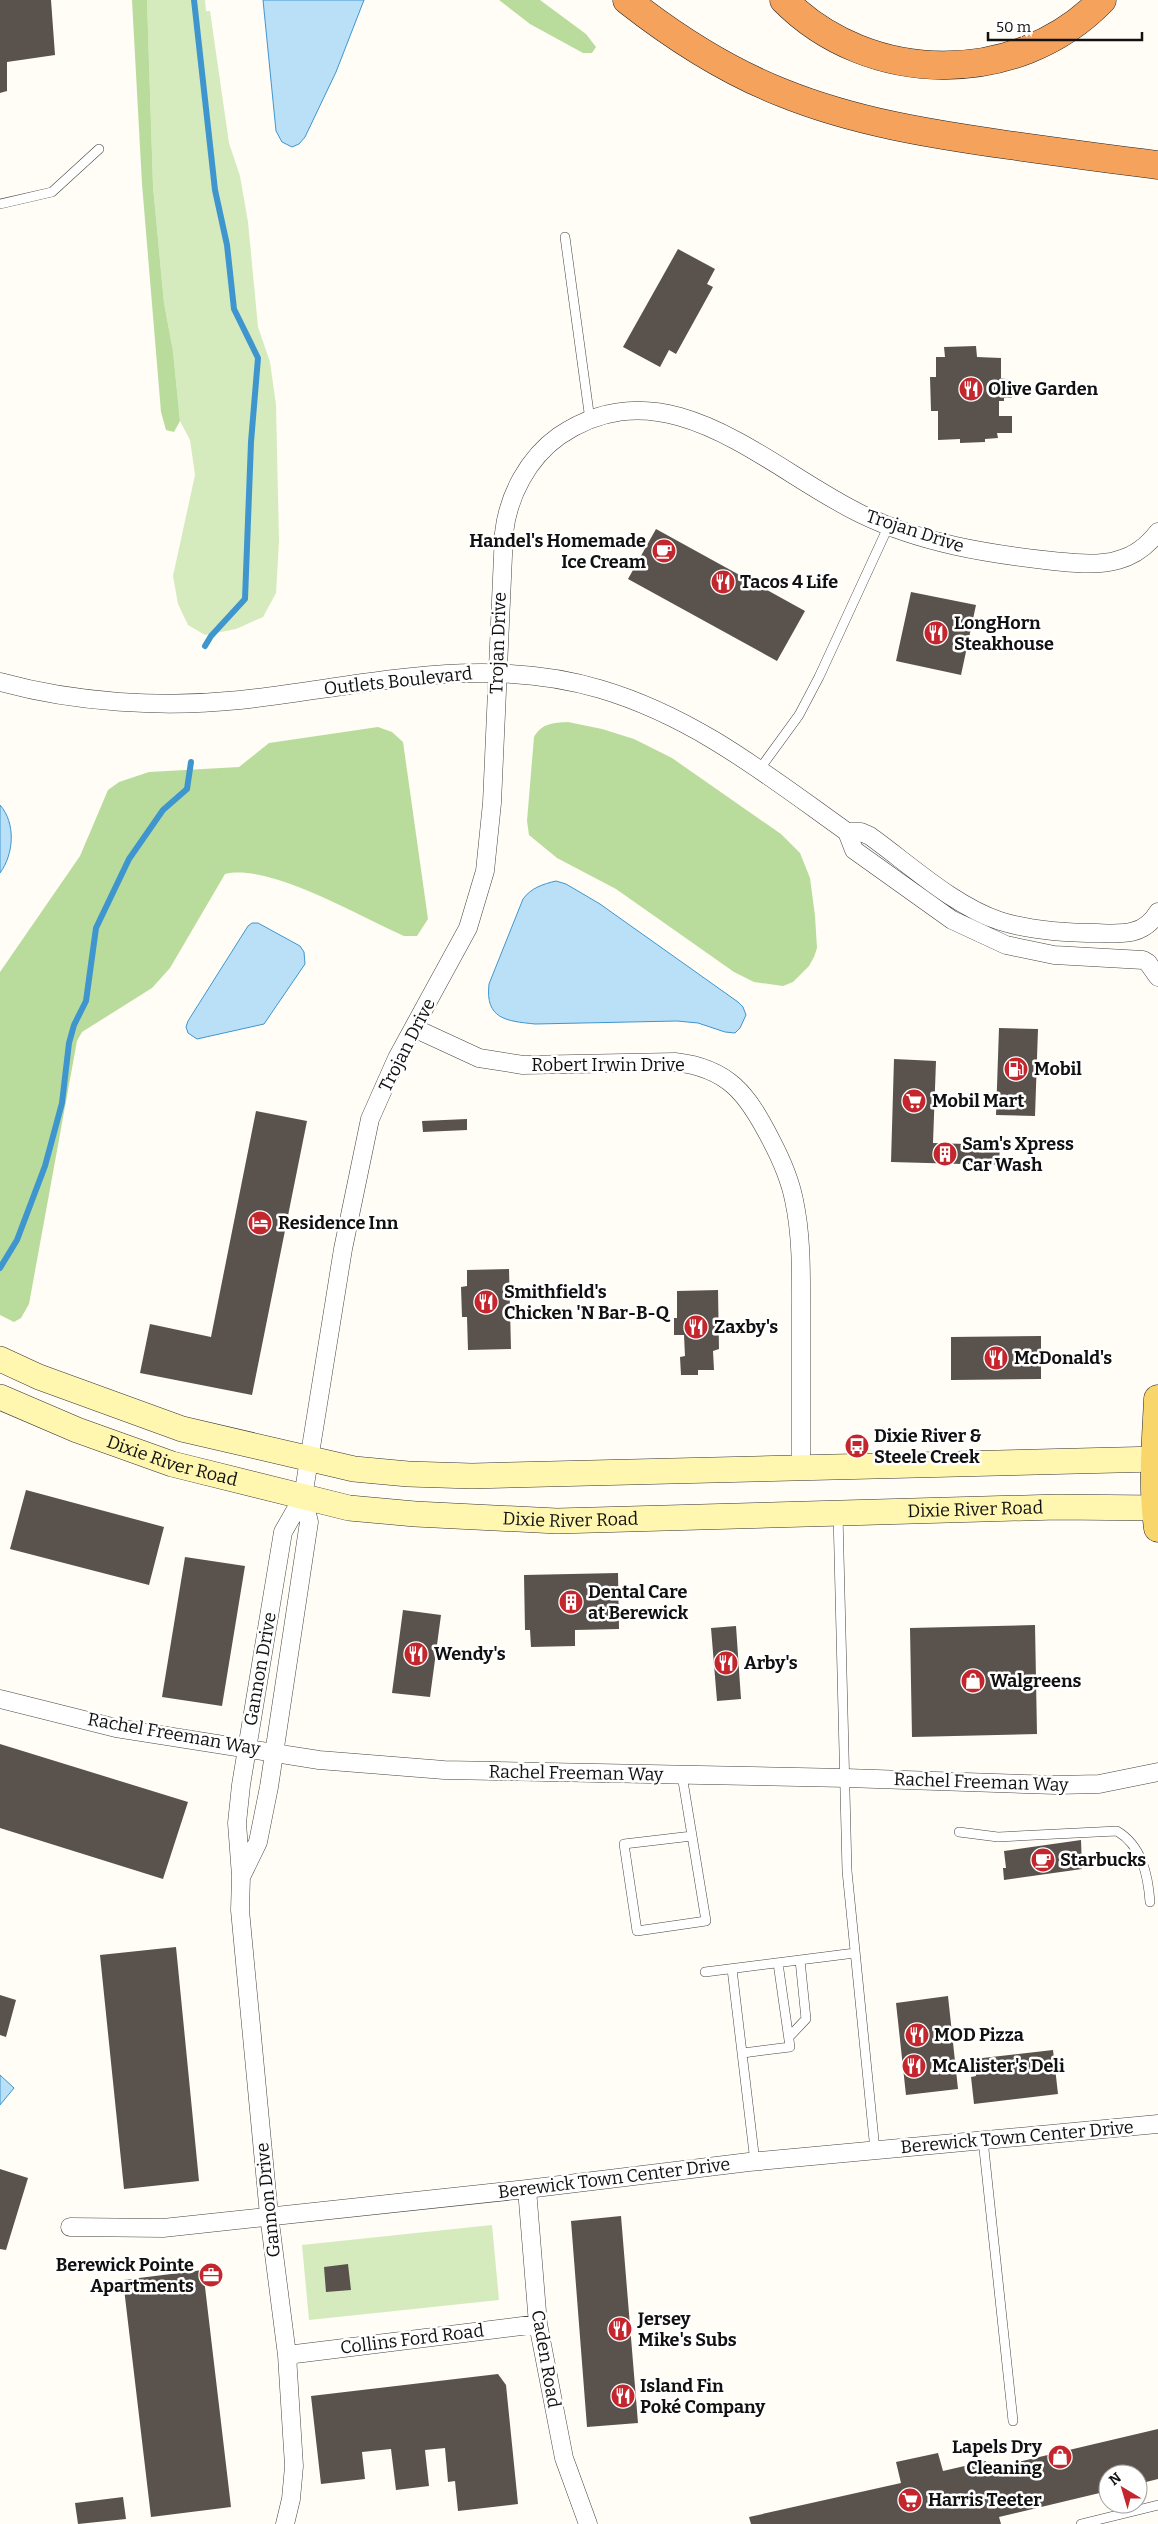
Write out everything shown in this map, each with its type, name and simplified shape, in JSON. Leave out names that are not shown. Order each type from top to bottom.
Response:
[{"type":"highway","points":[[628,0],[686,43],[731,67],[782,93],[840,113],[908,130],[1158,165]]},
{"type":"highway","points":[[784,0],[823,32],[854,48],[887,59],[922,65],[954,66],[983,63],[1015,55],[1047,42],[1072,26],[1102,0]]},
{"type":"main road","points":[[1157,1515],[1158,1399]]},
{"type":"street","name":"Trojan Drive","points":[[306,1480],[343,1249],[370,1119],[397,1058],[468,928],[480,892],[489,845],[504,533],[512,500],[528,468],[541,452],[566,432],[590,420],[611,413],[642,410],[663,411],[684,417],[718,432],[861,514],[933,540],[992,553],[1097,563],[1117,560],[1132,555],[1158,532]]},
{"type":"street","name":"Outlets Boulevard","points":[[0,682],[63,695],[104,700],[196,702],[240,700],[416,675],[497,672],[547,677],[598,688],[672,716],[705,733],[847,832],[854,850],[952,920],[985,937],[1019,950],[1054,955],[1143,960],[1152,966],[1158,977]]},
{"type":"street","name":"Outlets Boulevard","points":[[847,832],[861,832],[870,836],[957,899],[991,917],[1017,926],[1061,933],[1124,934],[1143,929],[1158,912]]},
{"type":"street","name":"Robert Irwin Drive","points":[[414,1028],[479,1058],[522,1065],[674,1062],[693,1064],[711,1070],[738,1088],[750,1102],[773,1144],[786,1172],[794,1200],[800,1260],[801,1468]]},
{"type":"street","name":"Dixie River Road","points":[[0,1359],[39,1377],[182,1429],[306,1480],[349,1508],[415,1514],[556,1521],[1057,1507],[1157,1515]]},
{"type":"street","name":"Dixie River Road","points":[[0,1397],[77,1430],[172,1464],[306,1480],[354,1469],[408,1474],[472,1476],[1156,1459]]},
{"type":"street","name":"Gannon Drive","points":[[285,2524],[291,2499],[294,2466],[287,2354],[269,2215],[240,1910],[241,1876],[237,1823],[247,1748],[283,1532],[306,1480]]},
{"type":"street","name":"Gannon Drive","points":[[241,1876],[258,1842],[274,1752],[309,1522],[306,1480]]},
{"type":"street","name":"Rachel Freeman Way","points":[[0,1699],[116,1728],[319,1760],[444,1770],[846,1778],[1056,1786],[1099,1784],[1158,1772]]},
{"type":"street","name":"Berewick Town Center Drive","points":[[70,2227],[163,2228],[269,2215],[527,2190],[755,2162],[1158,2124]]},
{"type":"street","name":"Caden Road","points":[[527,2190],[538,2324],[564,2458],[588,2524]]},
{"type":"street","name":"Collins Ford Road","points":[[287,2354],[538,2324]]},
{"type":"lane","points":[[0,204],[52,192],[99,149]]},
{"type":"lane","points":[[565,237],[590,420]]},
{"type":"lane","points":[[760,770],[799,715],[819,677],[889,525]]},
{"type":"lane","points":[[838,1513],[847,1871],[875,2150]]},
{"type":"lane","points":[[682,1775],[706,1921],[637,1930],[624,1844],[692,1836]]},
{"type":"lane","points":[[959,1832],[998,1837],[1117,1831],[1128,1838],[1138,1852],[1149,1882],[1150,1902]]},
{"type":"lane","points":[[705,1972],[855,1953]]},
{"type":"lane","points":[[789,2037],[806,2019],[800,1960]]},
{"type":"lane","points":[[743,2052],[790,2047],[778,1963]]},
{"type":"lane","points":[[732,1969],[755,2162]]},
{"type":"lane","points":[[983,2140],[1012,2421]]},
{"type":"lane","points":[[1081,2524],[1158,2505]]},
{"type":"green space","points":[[132,0],[147,0],[153,186],[164,303],[173,351],[180,421],[174,432],[166,430],[161,412],[142,184]]},
{"type":"green space","points":[[147,0],[205,0],[206,11],[210,11],[229,143],[240,176],[248,222],[258,327],[270,362],[276,405],[279,541],[276,593],[263,617],[236,629],[205,635],[188,625],[178,604],[173,576],[195,475],[190,440],[180,421],[173,351],[164,303],[153,186]]},
{"type":"green space","points":[[499,0],[540,0],[586,34],[596,47],[592,53],[583,53],[530,24]]},
{"type":"green space","points":[[568,722],[602,729],[634,739],[672,758],[781,834],[800,853],[810,878],[817,948],[809,966],[793,982],[783,986],[754,982],[734,972],[616,889],[557,858],[529,835],[527,821],[534,737],[544,726]]},
{"type":"green space","points":[[378,727],[392,732],[403,742],[428,919],[417,936],[404,936],[340,905],[290,884],[265,876],[244,873],[225,874],[170,968],[152,988],[82,1032],[77,1041],[29,1304],[21,1318],[14,1322],[0,1315],[0,972],[80,856],[108,790],[119,782],[149,772],[239,767],[269,743]]},
{"type":"green space","points":[[492,2225],[499,2300],[309,2320],[302,2245]]},
{"type":"water","points":[[263,0],[364,0],[336,72],[305,137],[299,144],[292,147],[282,142],[276,131]]},
{"type":"water","points":[[0,805],[9,821],[11,839],[8,857],[0,873]]},
{"type":"water","points":[[556,881],[566,884],[600,904],[738,1002],[743,1007],[746,1015],[740,1028],[735,1033],[725,1032],[698,1023],[677,1021],[535,1024],[515,1021],[500,1016],[490,1005],[489,984],[523,899],[538,887]]},
{"type":"water","points":[[252,923],[258,923],[300,946],[304,952],[305,964],[264,1024],[197,1039],[188,1033],[186,1027],[188,1021],[248,926]]},
{"type":"water","points":[[0,2075],[14,2088],[0,2105]]},
{"type":"building","points":[[0,0],[51,0],[55,55],[7,62],[7,91],[0,93]]},
{"type":"building","points":[[678,249],[715,269],[707,284],[713,287],[676,354],[669,350],[660,367],[623,347]]},
{"type":"building","name":"Olive Garden","points":[[976,346],[977,357],[1001,358],[1001,378],[1011,380],[1012,398],[1004,398],[1004,401],[999,401],[999,416],[1012,416],[1012,433],[997,433],[998,438],[985,439],[985,442],[960,443],[960,439],[938,440],[938,411],[931,411],[930,377],[936,377],[936,357],[945,357],[944,347]]},
{"type":"building","points":[[656,529],[805,611],[777,661],[628,579]]},
{"type":"building","name":"LongHorn Steakhouse","points":[[911,592],[976,605],[961,675],[896,661]]},
{"type":"building","points":[[999,1028],[1038,1029],[1035,1116],[996,1115]]},
{"type":"building","name":"Mobil Mart","points":[[894,1059],[936,1061],[933,1143],[1000,1145],[999,1165],[891,1162]]},
{"type":"building","name":"Residence Inn","points":[[256,1111],[307,1121],[252,1395],[140,1373],[150,1324],[211,1337]]},
{"type":"building","points":[[467,1119],[467,1130],[423,1132],[422,1121]]},
{"type":"building","name":"Smithfield's Chicken 'N Bar-B-Q","points":[[509,1269],[511,1349],[468,1350],[467,1317],[462,1317],[461,1287],[467,1286],[467,1270]]},
{"type":"building","name":"Zaxby's","points":[[718,1290],[719,1349],[713,1351],[714,1370],[698,1370],[698,1375],[681,1375],[680,1357],[685,1356],[684,1335],[674,1335],[674,1318],[677,1318],[677,1291]]},
{"type":"building","name":"McDonald's","points":[[1041,1336],[1041,1379],[951,1380],[951,1337]]},
{"type":"building","points":[[26,1490],[164,1527],[149,1585],[10,1549]]},
{"type":"building","points":[[185,1557],[245,1566],[222,1706],[162,1697]]},
{"type":"building","name":"Dental Care at Berewick","points":[[618,1573],[619,1629],[575,1630],[575,1646],[531,1647],[530,1630],[525,1630],[524,1575]]},
{"type":"building","name":"Wendy's","points":[[403,1610],[441,1615],[430,1697],[392,1693]]},
{"type":"building","name":"Walgreens","points":[[1035,1625],[1037,1734],[912,1737],[910,1628]]},
{"type":"building","name":"Arby's","points":[[736,1626],[741,1699],[717,1701],[711,1628]]},
{"type":"building","points":[[0,1744],[188,1802],[163,1879],[0,1828]]},
{"type":"building","name":"Starbucks","points":[[1081,1840],[1082,1869],[1004,1880],[1003,1868],[1006,1868],[1004,1851]]},
{"type":"building","points":[[176,1947],[199,2181],[124,2189],[100,1955]]},
{"type":"building","points":[[0,1995],[16,2000],[6,2037],[0,2035]]},
{"type":"building","points":[[948,1996],[958,2089],[906,2095],[896,2003]]},
{"type":"building","points":[[1053,2050],[1058,2094],[974,2104],[971,2077],[976,2076],[974,2059]]},
{"type":"building","points":[[0,2169],[28,2178],[6,2250],[0,2249]]},
{"type":"building","points":[[621,2216],[638,2423],[587,2427],[571,2221]]},
{"type":"building","points":[[348,2264],[351,2290],[326,2292],[324,2267]]},
{"type":"building","points":[[203,2270],[231,2507],[151,2517],[123,2280]]},
{"type":"building","points":[[498,2374],[506,2385],[518,2504],[458,2511],[455,2481],[448,2482],[445,2448],[425,2450],[429,2486],[396,2490],[391,2449],[362,2452],[365,2479],[321,2484],[311,2396]]},
{"type":"building","points":[[1158,2429],[1158,2479],[1148,2482],[1148,2464],[1098,2464],[1098,2493],[999,2517],[1001,2524],[751,2524],[749,2517],[901,2483],[896,2462],[938,2453],[943,2471],[986,2461],[988,2469]]},
{"type":"building","points":[[123,2497],[126,2519],[78,2524],[75,2503]]},
{"type":"waterway","points":[[194,0],[215,190],[227,245],[234,309],[258,358],[251,442],[245,599],[211,636],[205,646]]},
{"type":"waterway","points":[[0,1268],[17,1240],[45,1166],[62,1103],[69,1043],[74,1025],[86,1001],[96,928],[129,859],[163,810],[187,789],[191,762]]},
{"type":"place","name":"Olive Garden","points":[[971,389]]},
{"type":"place","name":"Handel's Homemade Ice Cream","points":[[664,551]]},
{"type":"place","name":"Tacos 4 Life","points":[[723,582]]},
{"type":"place","name":"LongHorn Steakhouse","points":[[936,633]]},
{"type":"place","name":"Mobil","points":[[1016,1069]]},
{"type":"place","name":"Mobil Mart","points":[[914,1101]]},
{"type":"place","name":"Sam's Xpress Car Wash","points":[[945,1154]]},
{"type":"place","name":"Residence Inn","points":[[260,1223]]},
{"type":"place","name":"Smithfield's Chicken 'N Bar-B-Q","points":[[486,1302]]},
{"type":"place","name":"Zaxby's","points":[[696,1327]]},
{"type":"place","name":"McDonald's","points":[[996,1358]]},
{"type":"place","name":"Dixie River & Steele Creek","points":[[857,1446]]},
{"type":"place","name":"Dental Care at Berewick","points":[[571,1602]]},
{"type":"place","name":"Wendy's","points":[[416,1654]]},
{"type":"place","name":"Arby's","points":[[726,1663]]},
{"type":"place","name":"Walgreens","points":[[973,1681]]},
{"type":"place","name":"Starbucks","points":[[1043,1860]]},
{"type":"place","name":"MOD Pizza","points":[[917,2035]]},
{"type":"place","name":"McAlister's Deli","points":[[914,2066]]},
{"type":"place","name":"Berewick Pointe Apartments","points":[[211,2275]]},
{"type":"place","name":"Jersey Mike's Subs","points":[[620,2329]]},
{"type":"place","name":"Island Fin Poké Company","points":[[623,2396]]},
{"type":"place","name":"Lapels Dry Cleaning","points":[[1060,2457]]},
{"type":"place","name":"Harris Teeter","points":[[910,2500]]}]
